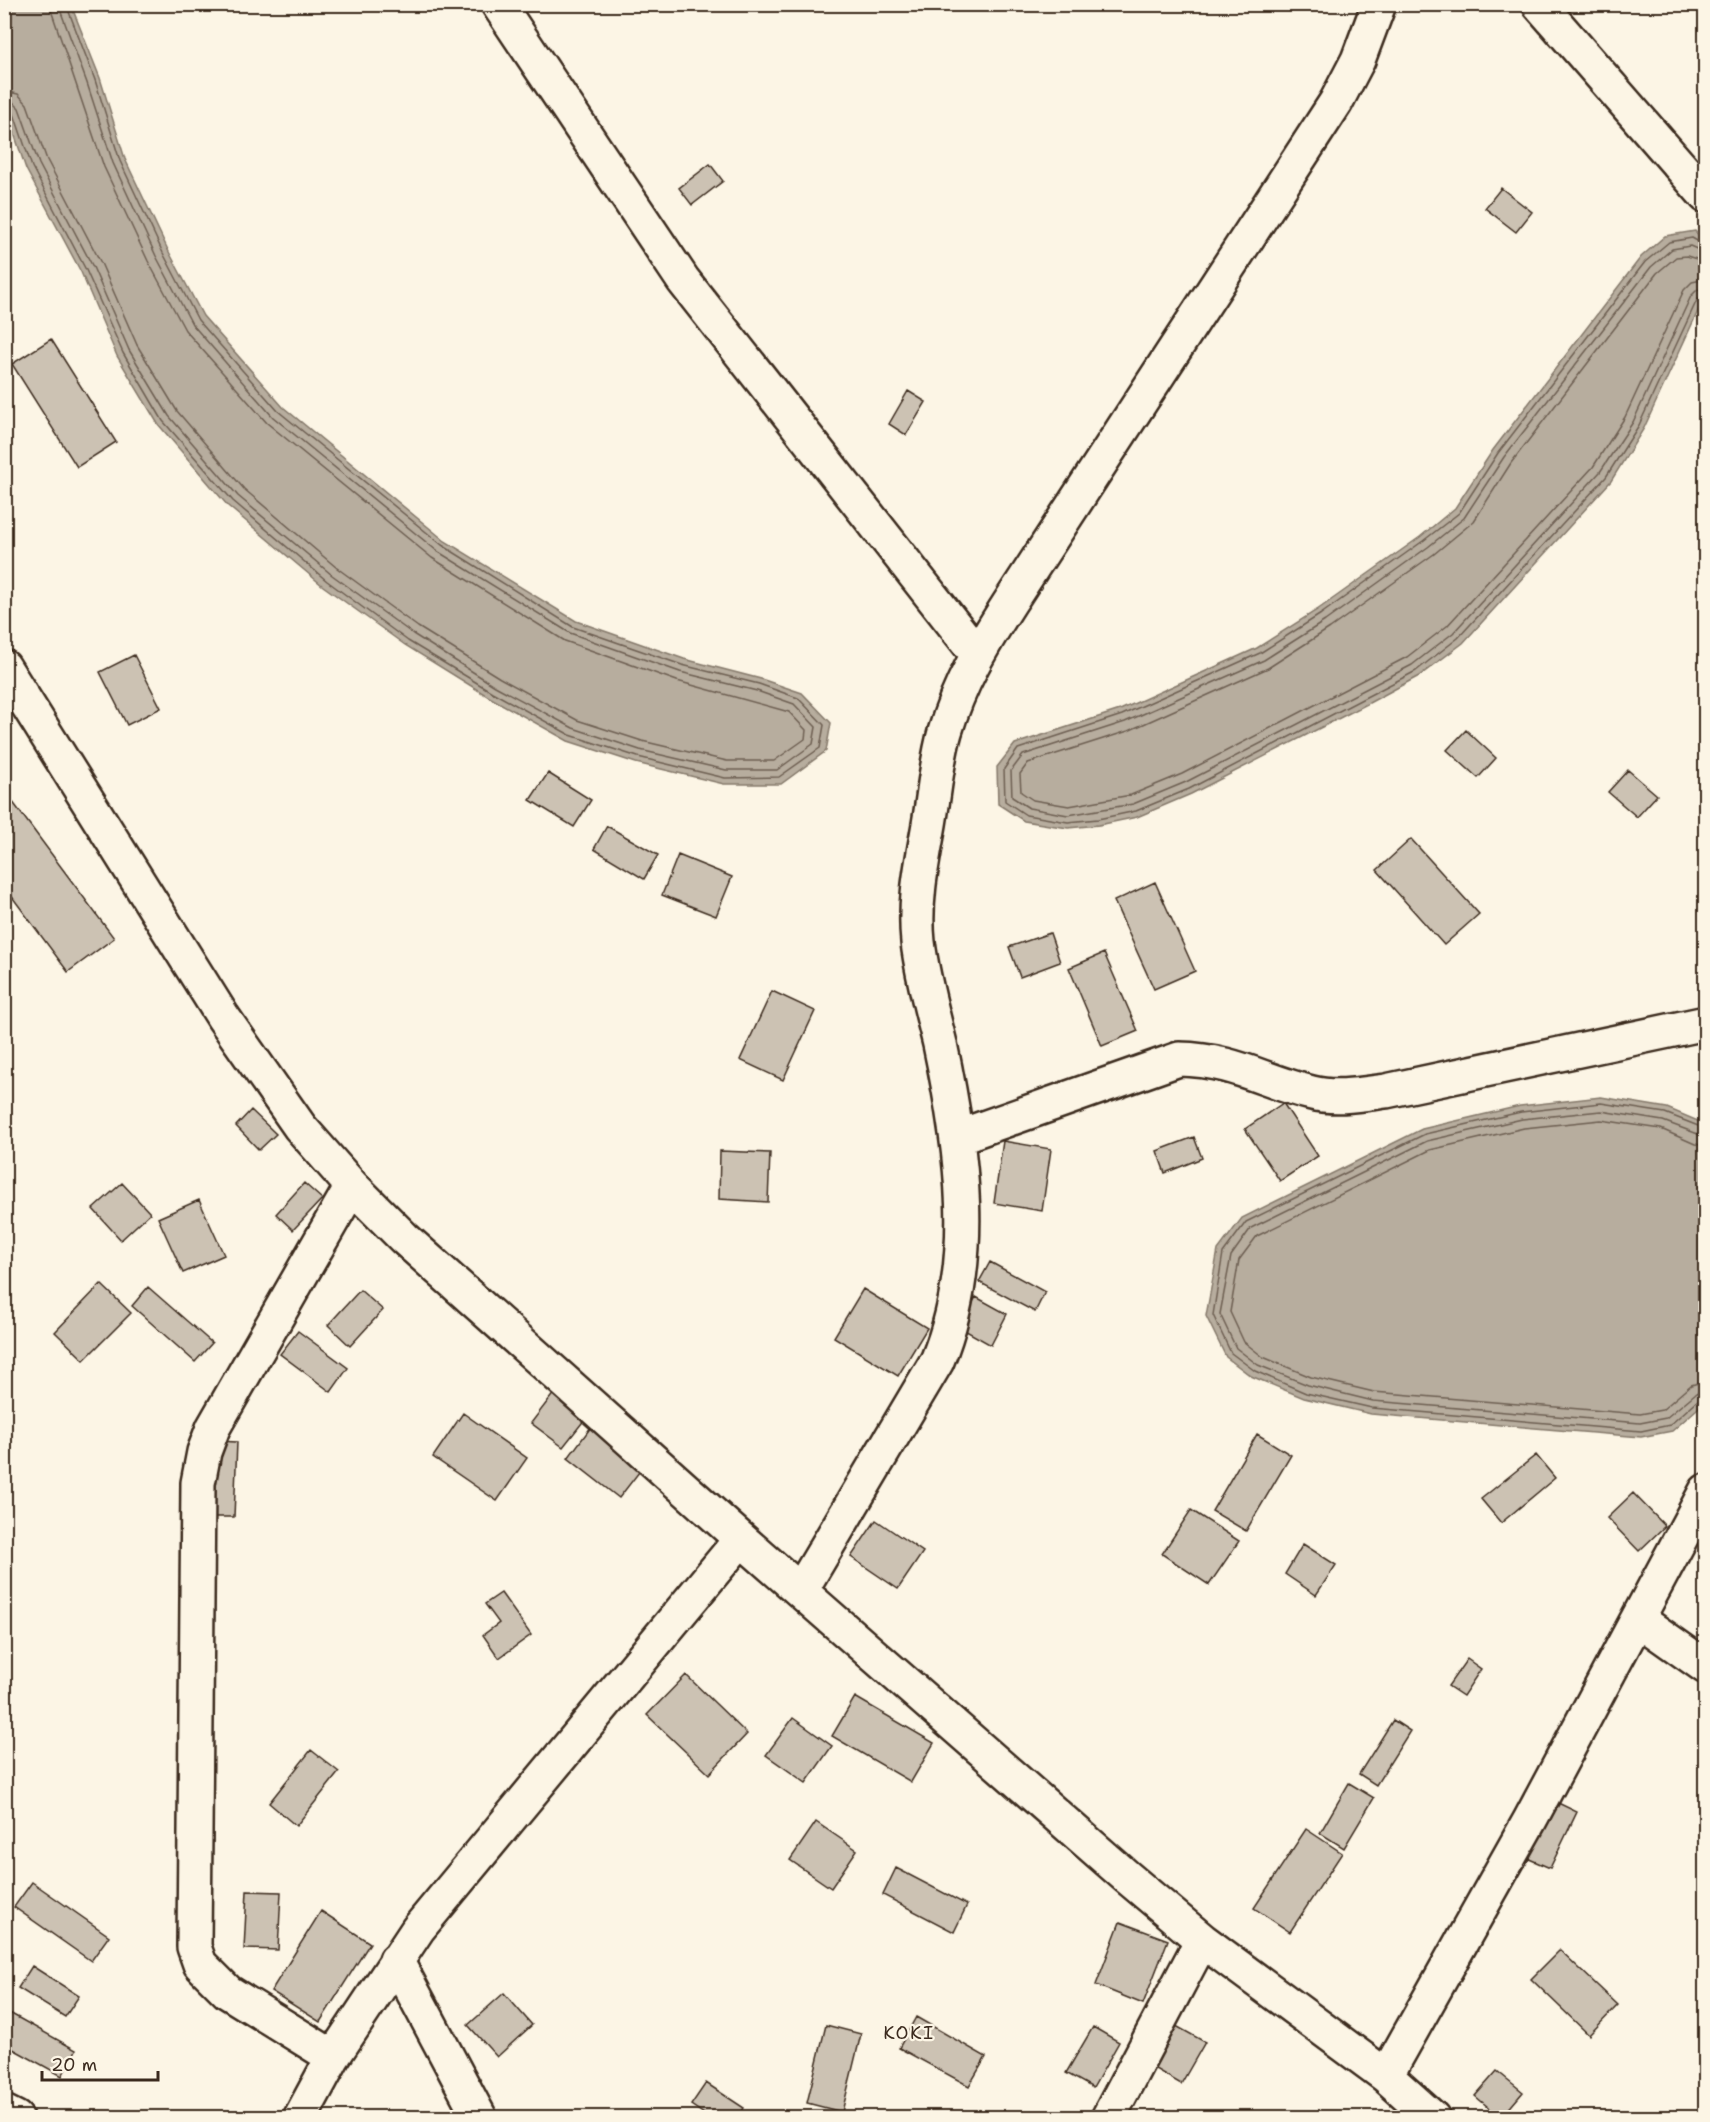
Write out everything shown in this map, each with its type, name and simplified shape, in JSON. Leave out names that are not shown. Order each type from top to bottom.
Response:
[{"type":"street","points":[[498,4],[683,280],[977,654]]},
{"type":"street","points":[[801,1590],[937,1361],[947,1337],[955,1305],[963,1233],[963,1194],[958,1137],[918,944],[915,902],[945,733],[961,688],[977,654],[1336,102],[1359,60],[1379,4]]},
{"type":"street","points":[[1539,4],[1706,196]]},
{"type":"street","points":[[4,667],[223,1017],[300,1127],[352,1186],[404,1238],[741,1539],[1202,1940],[1386,2076],[1433,2118]]},
{"type":"street","points":[[958,1137],[1179,1059],[1207,1059],[1241,1068],[1312,1093],[1344,1096],[1386,1091],[1706,1023]]},
{"type":"street","points":[[333,2057],[228,1992],[200,1964],[195,1947],[198,1483],[204,1452],[213,1428],[352,1186]]},
{"type":"street","points":[[1386,2076],[1530,1820],[1706,1491]]},
{"type":"street","points":[[300,2118],[333,2057],[418,1929],[741,1539]]},
{"type":"street","points":[[1638,1619],[1706,1667]]},
{"type":"street","points":[[1108,2118],[1202,1940]]},
{"type":"street","points":[[396,1960],[480,2118]]},
{"type":"street","points":[[4,2112],[16,2118]]},
{"type":"water","points":[[4,5],[71,5],[100,78],[125,159],[168,250],[203,316],[283,407],[445,541],[576,621],[684,659],[761,679],[802,693],[831,723],[826,751],[781,784],[724,784],[636,763],[568,741],[489,697],[405,645],[323,586],[228,506],[158,424],[117,356],[81,272],[26,169],[5,106]]},
{"type":"water","points":[[1695,231],[1705,242],[1705,296],[1644,428],[1611,481],[1463,643],[1419,676],[1369,703],[1191,794],[1137,817],[1099,825],[1068,828],[1024,821],[998,804],[997,767],[1015,744],[1120,710],[1257,648],[1317,610],[1420,537],[1455,508],[1493,450],[1641,257],[1665,236]]},
{"type":"water","points":[[1601,1097],[1667,1108],[1705,1124],[1705,1402],[1672,1431],[1641,1437],[1371,1414],[1304,1398],[1251,1376],[1226,1357],[1206,1316],[1218,1250],[1242,1218],[1422,1129],[1520,1106]]},
{"type":"building","points":[[710,164],[723,181],[692,205],[679,188]]},
{"type":"building","points":[[1501,188],[1532,212],[1516,232],[1485,208]]},
{"type":"building","points":[[51,339],[116,442],[77,467],[12,364]]},
{"type":"building","points":[[908,391],[926,402],[906,435],[889,424]]},
{"type":"building","points":[[134,655],[161,708],[127,725],[100,672]]},
{"type":"building","points":[[1466,730],[1496,758],[1478,778],[1447,750]]},
{"type":"building","points":[[1628,770],[1657,795],[1637,817],[1608,792]]},
{"type":"building","points":[[548,773],[591,800],[574,827],[530,800]]},
{"type":"building","points":[[12,801],[114,938],[68,972],[4,886],[4,806]]},
{"type":"building","points":[[607,826],[658,855],[644,879],[594,849]]},
{"type":"building","points":[[1411,839],[1479,914],[1444,945],[1377,870]]},
{"type":"building","points":[[678,855],[732,877],[716,916],[662,895]]},
{"type":"building","points":[[1155,882],[1195,971],[1154,989],[1114,901]]},
{"type":"building","points":[[1050,933],[1060,962],[1020,977],[1009,947]]},
{"type":"building","points":[[1104,953],[1138,1031],[1102,1046],[1069,968]]},
{"type":"building","points":[[772,991],[815,1011],[783,1080],[740,1060]]},
{"type":"building","points":[[1283,1103],[1318,1156],[1280,1181],[1245,1129]]},
{"type":"building","points":[[251,1110],[276,1134],[259,1150],[236,1126]]},
{"type":"building","points":[[1194,1137],[1202,1158],[1165,1173],[1157,1151]]},
{"type":"building","points":[[1003,1141],[1051,1149],[1042,1211],[994,1203]]},
{"type":"building","points":[[720,1151],[770,1153],[768,1202],[719,1199]]},
{"type":"building","points":[[122,1183],[150,1213],[121,1240],[93,1209]]},
{"type":"building","points":[[304,1183],[322,1199],[293,1230],[276,1214]]},
{"type":"building","points":[[199,1200],[224,1255],[183,1273],[158,1218]]},
{"type":"building","points":[[990,1262],[1045,1292],[1035,1312],[979,1282]]},
{"type":"building","points":[[101,1284],[131,1313],[84,1360],[55,1332]]},
{"type":"building","points":[[148,1287],[212,1343],[195,1362],[132,1306]]},
{"type":"building","points":[[863,1289],[927,1328],[898,1376],[834,1337]]},
{"type":"building","points":[[360,1290],[383,1310],[350,1346],[328,1325]]},
{"type":"building","points":[[976,1297],[1007,1314],[991,1345],[959,1327]]},
{"type":"building","points":[[298,1331],[348,1368],[331,1392],[280,1354]]},
{"type":"building","points":[[554,1393],[586,1418],[563,1447],[531,1423]]},
{"type":"building","points":[[463,1413],[527,1458],[497,1501],[433,1457]]},
{"type":"building","points":[[591,1427],[643,1467],[619,1498],[568,1458]]},
{"type":"building","points":[[1257,1434],[1291,1455],[1246,1531],[1212,1511]]},
{"type":"building","points":[[217,1441],[237,1442],[234,1517],[214,1517]]},
{"type":"building","points":[[1536,1455],[1555,1478],[1501,1523],[1481,1499]]},
{"type":"building","points":[[1633,1493],[1665,1526],[1639,1551],[1607,1518]]},
{"type":"building","points":[[1191,1510],[1239,1541],[1209,1585],[1162,1554]]},
{"type":"building","points":[[876,1520],[923,1552],[898,1589],[851,1557]]},
{"type":"building","points":[[1303,1544],[1336,1565],[1316,1595],[1285,1574]]},
{"type":"building","points":[[501,1593],[531,1635],[499,1658],[483,1635],[499,1623],[485,1604]]},
{"type":"building","points":[[1467,1659],[1481,1669],[1463,1696],[1448,1686]]},
{"type":"building","points":[[686,1675],[747,1734],[709,1774],[647,1715]]},
{"type":"building","points":[[855,1697],[934,1743],[911,1782],[832,1736]]},
{"type":"building","points":[[793,1718],[832,1746],[806,1783],[766,1755]]},
{"type":"building","points":[[1393,1720],[1410,1731],[1376,1785],[1359,1774]]},
{"type":"building","points":[[311,1750],[339,1772],[296,1826],[269,1803]]},
{"type":"building","points":[[1349,1783],[1374,1798],[1344,1848],[1320,1833]]},
{"type":"building","points":[[1554,1801],[1577,1812],[1550,1868],[1527,1858]]},
{"type":"building","points":[[816,1822],[857,1850],[831,1888],[790,1860]]},
{"type":"building","points":[[1306,1829],[1342,1853],[1290,1932],[1254,1908]]},
{"type":"building","points":[[896,1868],[967,1905],[954,1932],[883,1895]]},
{"type":"building","points":[[32,1882],[109,1936],[91,1961],[14,1907]]},
{"type":"building","points":[[247,1891],[281,1892],[278,1950],[244,1949]]},
{"type":"building","points":[[321,1911],[370,1943],[320,2022],[271,1991]]},
{"type":"building","points":[[1120,1922],[1168,1940],[1143,2004],[1096,1985]]},
{"type":"building","points":[[1560,1950],[1618,2005],[1589,2035],[1531,1979]]},
{"type":"building","points":[[32,1966],[79,1996],[65,2017],[18,1988]]},
{"type":"building","points":[[504,1993],[532,2025],[497,2057],[468,2025]]},
{"type":"building","points":[[6,2011],[76,2050],[62,2076],[4,2044]]},
{"type":"building","points":[[916,2017],[986,2057],[969,2086],[899,2048]]},
{"type":"building","points":[[1167,2021],[1205,2042],[1181,2084],[1143,2062]]},
{"type":"building","points":[[826,2025],[861,2034],[842,2112],[807,2103]]},
{"type":"building","points":[[1093,2027],[1119,2042],[1093,2088],[1066,2073]]},
{"type":"building","points":[[1497,2071],[1523,2092],[1501,2118],[1475,2096]]},
{"type":"building","points":[[706,2083],[744,2108],[738,2118],[710,2118],[691,2105]]},
{"type":"building","points":[[1207,2111],[1221,2118],[1204,2118]]},
{"type":"district","name":"KOKI","points":[[909,2033]]}]
